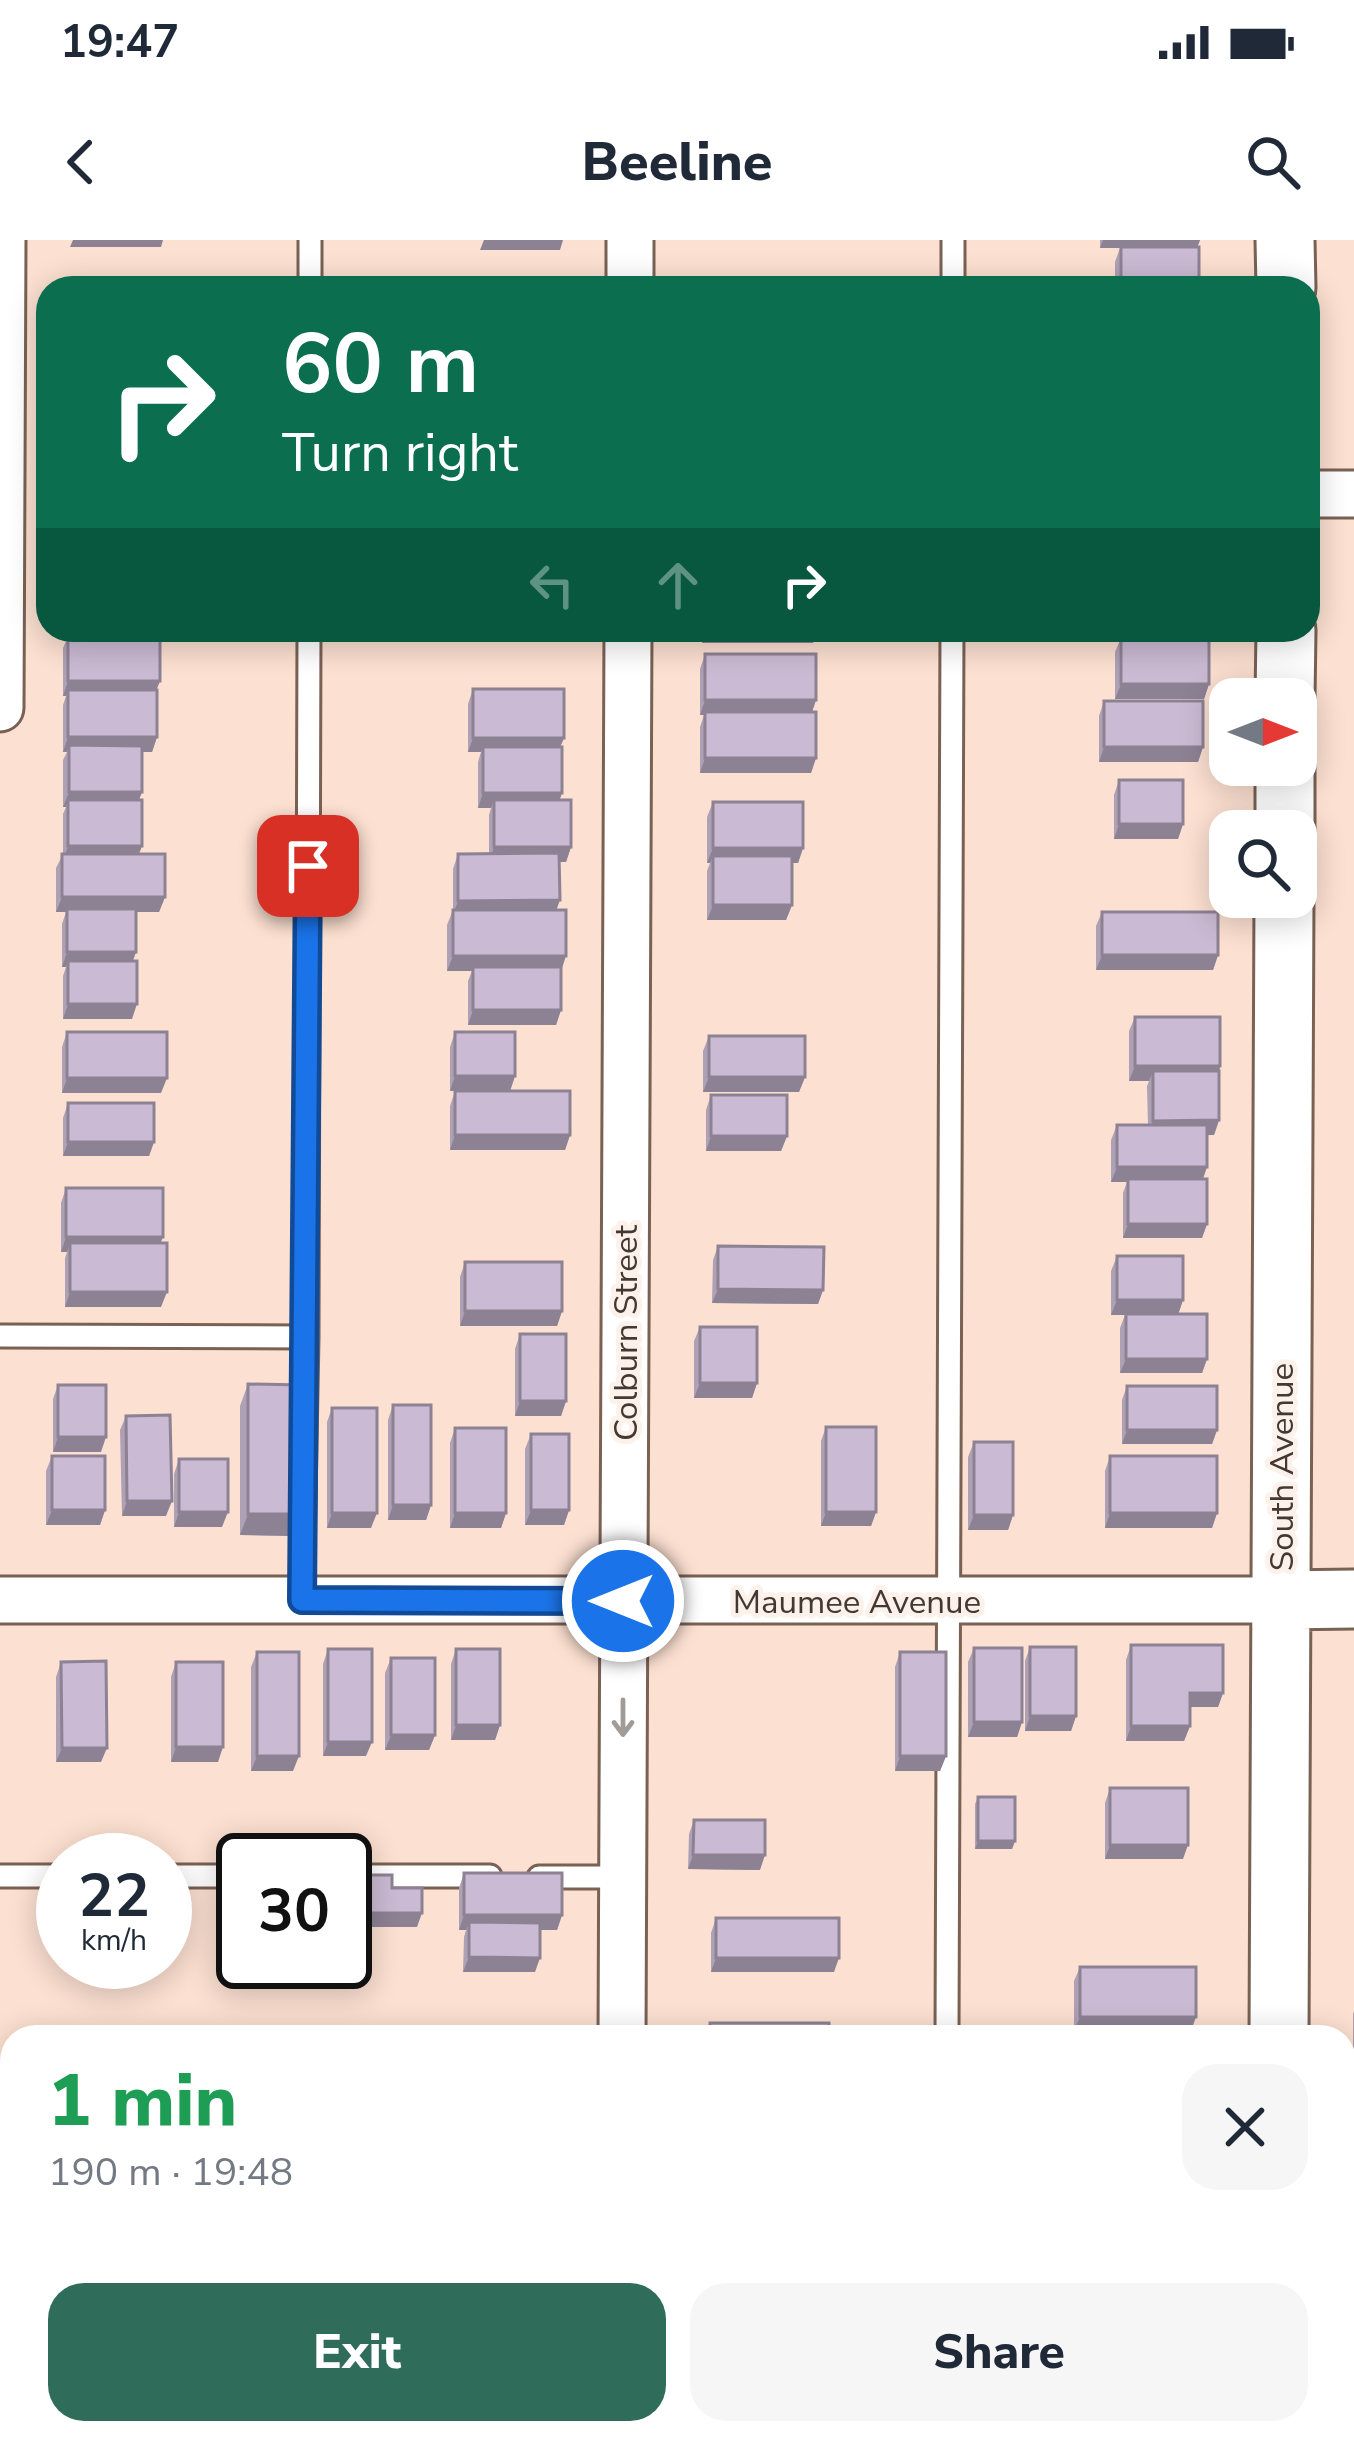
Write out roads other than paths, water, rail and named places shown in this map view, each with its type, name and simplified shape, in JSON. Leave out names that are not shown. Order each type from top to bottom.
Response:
[{"type":"street","points":[[0,708],[2,240]]},
{"type":"street","points":[[630,240],[630,276]]},
{"type":"street","points":[[1286,240],[1286,276]]},
{"type":"street","points":[[1320,494],[1354,494]]},
{"type":"street","name":"Colburn Street","points":[[622,2025],[628,642]]},
{"type":"street","points":[[1286,642],[1286,678]]},
{"type":"street","name":"South Avenue","points":[[1280,2025],[1284,918]]},
{"type":"street","name":"Maumee Avenue","points":[[0,1600],[1354,1600]]},
{"type":"lane","points":[[310,240],[310,276]]},
{"type":"lane","points":[[953,240],[953,276]]},
{"type":"lane","points":[[302,1600],[309,642]]},
{"type":"lane","points":[[947,2025],[952,642]]},
{"type":"lane","points":[[0,1336],[307,1337]]},
{"type":"lane","points":[[0,1876],[36,1876]]},
{"type":"lane","points":[[372,1876],[622,1877]]}]
